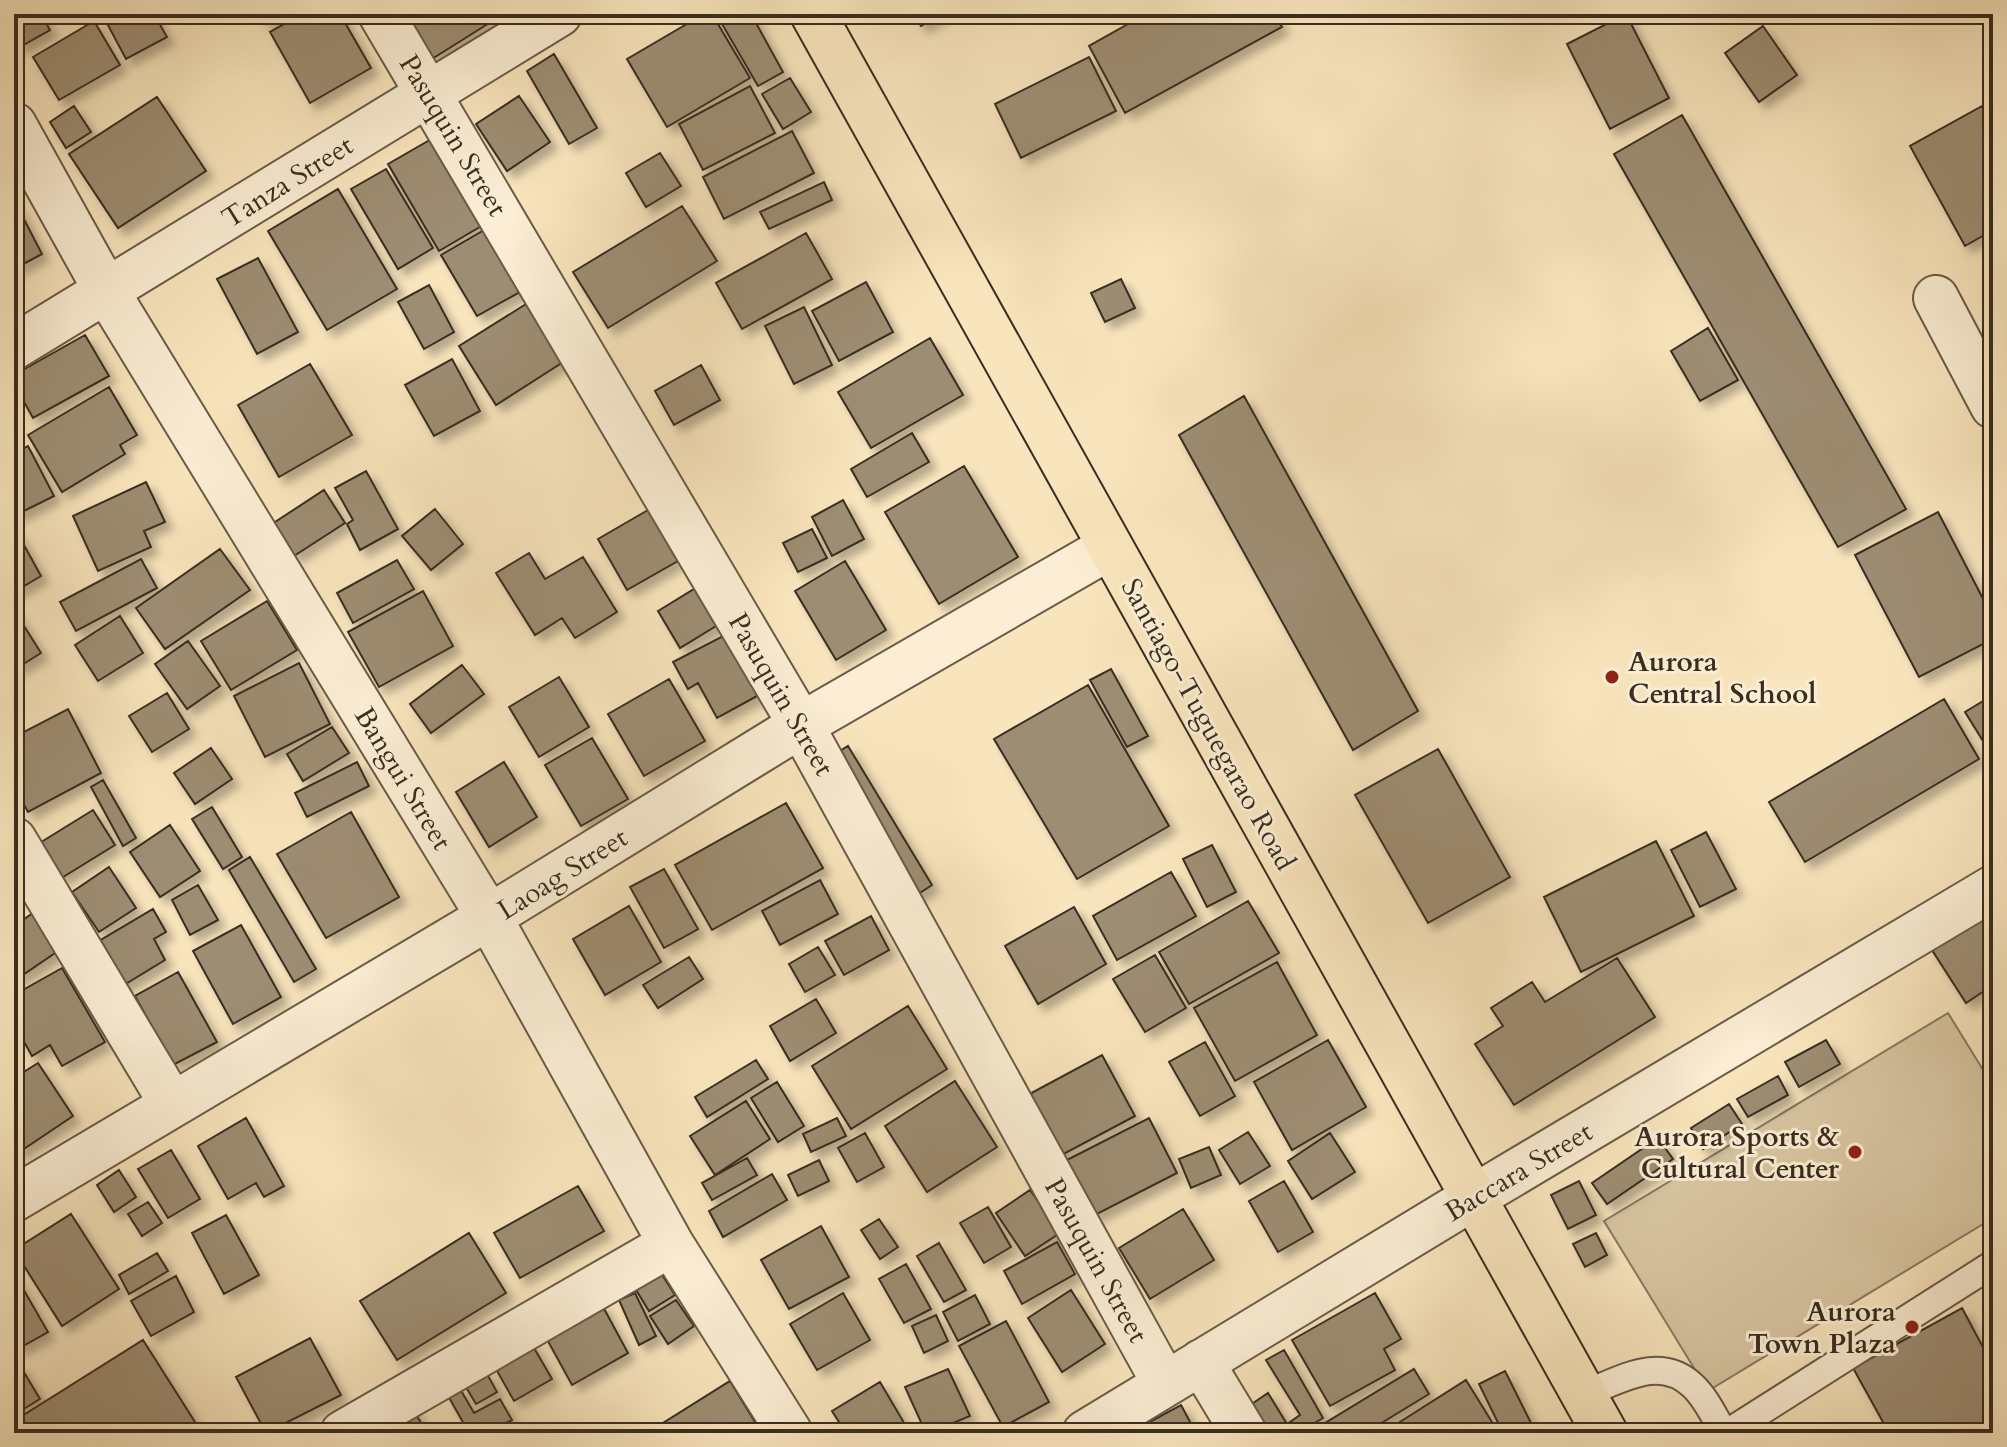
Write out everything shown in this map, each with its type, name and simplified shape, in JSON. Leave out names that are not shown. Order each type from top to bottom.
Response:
[{"type":"highway","name":"Santiago-Tuguegarao Road","points":[[813,14],[1605,1433]]},
{"type":"street","name":"Pasuquin Street","points":[[381,14],[1183,1373],[1244,1433]]},
{"type":"street","name":"Tanza Street","points":[[14,347],[559,14]]},
{"type":"street","name":"Bangui Street","points":[[14,125],[107,292],[489,917],[671,1244],[790,1433]]},
{"type":"street","points":[[1936,298],[1993,406]]},
{"type":"street","name":"Laoag Street","points":[[14,1199],[489,917],[801,725],[1110,547]]},
{"type":"street","points":[[14,840],[172,1104]]},
{"type":"street","name":"Baccara Street","points":[[1085,1433],[1993,888]]},
{"type":"street","points":[[343,1433],[671,1244]]},
{"type":"lane","points":[[1584,1394],[1647,1371],[1670,1370],[1694,1387],[1726,1433],[1993,1264]]},
{"type":"shaded area","name":"Aurora Sports & Cultural Center","points":[[1948,1013],[1993,1086],[1993,1218],[1708,1391],[1604,1221]]},
{"type":"building","points":[[14,14],[41,14],[50,30],[20,47],[14,36]]},
{"type":"building","points":[[102,14],[154,14],[167,37],[126,59]]},
{"type":"building","points":[[261,14],[284,14],[266,24]]},
{"type":"building","points":[[302,14],[340,14],[371,68],[310,103],[270,32]]},
{"type":"building","points":[[403,14],[490,14],[494,20],[432,59]]},
{"type":"building","points":[[704,14],[712,14],[750,78],[667,127],[627,59]]},
{"type":"building","points":[[740,14],[751,14],[783,72],[758,86],[722,24]]},
{"type":"building","points":[[914,14],[943,14],[921,26]]},
{"type":"building","points":[[1146,14],[1274,14],[1282,27],[1125,113],[1089,46]]},
{"type":"building","points":[[1626,14],[1669,98],[1610,129],[1567,44]]},
{"type":"building","points":[[94,21],[120,65],[59,100],[33,57]]},
{"type":"building","points":[[1763,26],[1797,75],[1759,102],[1725,53]]},
{"type":"building","points":[[554,54],[597,128],[569,144],[527,71]]},
{"type":"building","points":[[1089,57],[1116,111],[1021,158],[995,104]]},
{"type":"building","points":[[790,78],[811,112],[783,129],[762,94]]},
{"type":"building","points":[[750,86],[775,133],[703,170],[679,124]]},
{"type":"building","points":[[519,96],[550,142],[507,171],[476,124]]},
{"type":"building","points":[[157,97],[206,171],[118,228],[69,154]]},
{"type":"building","points":[[74,106],[91,132],[66,148],[50,122]]},
{"type":"building","points":[[1982,106],[1993,125],[1993,230],[1965,246],[1910,146]]},
{"type":"building","points":[[1682,115],[1906,509],[1838,547],[1614,154]]},
{"type":"building","points":[[792,131],[814,173],[724,219],[703,177]]},
{"type":"building","points":[[440,134],[490,221],[439,251],[388,164]]},
{"type":"building","points":[[660,153],[681,186],[646,207],[626,173]]},
{"type":"building","points":[[386,169],[433,248],[398,269],[351,189]]},
{"type":"building","points":[[824,182],[832,200],[769,229],[760,212]]},
{"type":"building","points":[[338,189],[397,289],[327,330],[268,231]]},
{"type":"building","points":[[14,200],[42,254],[14,269]]},
{"type":"building","points":[[682,206],[717,261],[608,328],[573,272]]},
{"type":"building","points":[[491,226],[527,288],[477,316],[441,255]]},
{"type":"building","points":[[806,233],[832,279],[742,329],[716,283]]},
{"type":"building","points":[[258,258],[298,332],[257,354],[217,279]]},
{"type":"building","points":[[1121,279],[1135,308],[1105,322],[1091,293]]},
{"type":"building","points":[[866,282],[893,332],[839,361],[812,311]]},
{"type":"building","points":[[429,285],[454,332],[424,349],[398,302]]},
{"type":"building","points":[[534,299],[571,357],[496,405],[459,346]]},
{"type":"building","points":[[804,307],[832,365],[794,384],[765,326]]},
{"type":"building","points":[[1708,328],[1738,380],[1700,401],[1671,351]]},
{"type":"building","points":[[85,335],[109,376],[33,418],[14,384],[14,375]]},
{"type":"building","points":[[930,338],[963,395],[871,448],[838,392]]},
{"type":"building","points":[[452,359],[480,411],[434,436],[405,385]]},
{"type":"building","points":[[310,364],[352,435],[279,477],[238,405]]},
{"type":"building","points":[[701,365],[720,400],[674,425],[655,391]]},
{"type":"building","points":[[109,387],[137,435],[120,445],[125,454],[62,492],[28,435]]},
{"type":"building","points":[[1244,396],[1418,711],[1353,750],[1179,435]]},
{"type":"building","points":[[912,433],[929,462],[867,497],[851,469]]},
{"type":"building","points":[[28,446],[54,496],[14,516],[14,453]]},
{"type":"building","points":[[964,466],[1018,557],[939,604],[885,512]]},
{"type":"building","points":[[366,471],[398,529],[360,550],[347,524],[353,520],[335,488]]},
{"type":"building","points":[[146,482],[165,522],[144,531],[151,547],[98,571],[73,516]]},
{"type":"building","points":[[324,490],[345,523],[294,556],[272,524]]},
{"type":"building","points":[[843,500],[864,539],[832,556],[812,517]]},
{"type":"building","points":[[435,509],[463,544],[431,570],[402,536]]},
{"type":"building","points":[[648,510],[678,561],[627,590],[598,539]]},
{"type":"building","points":[[1938,512],[1993,618],[1993,639],[1919,677],[1855,555]]},
{"type":"building","points":[[14,527],[41,576],[14,592]]},
{"type":"building","points":[[812,529],[827,558],[798,572],[783,543]]},
{"type":"building","points":[[220,549],[250,590],[165,649],[136,608]]},
{"type":"building","points":[[529,553],[545,579],[583,557],[617,612],[575,638],[562,618],[535,635],[496,573]]},
{"type":"building","points":[[141,559],[157,588],[76,631],[60,602]]},
{"type":"building","points":[[397,560],[414,589],[353,623],[337,593]]},
{"type":"building","points":[[845,561],[886,630],[836,660],[795,591]]},
{"type":"building","points":[[699,586],[721,623],[680,648],[658,611]]},
{"type":"building","points":[[423,591],[453,646],[379,687],[348,632]]},
{"type":"building","points":[[267,601],[297,650],[231,690],[201,641]]},
{"type":"building","points":[[14,610],[41,653],[14,670]]},
{"type":"building","points":[[120,616],[143,653],[98,681],[75,645]]},
{"type":"building","points":[[727,634],[759,695],[717,718],[698,683],[688,689],[673,662]]},
{"type":"building","points":[[188,641],[220,686],[187,709],[155,664]]},
{"type":"building","points":[[299,663],[330,724],[265,757],[234,696]]},
{"type":"building","points":[[462,665],[484,694],[431,733],[410,704]]},
{"type":"building","points":[[1111,669],[1148,736],[1127,747],[1090,680]]},
{"type":"building","points":[[559,677],[589,727],[539,757],[509,707]]},
{"type":"building","points":[[669,679],[705,741],[644,776],[608,714]]},
{"type":"building","points":[[1088,685],[1169,826],[1077,879],[994,739]]},
{"type":"building","points":[[167,693],[189,729],[152,752],[129,716]]},
{"type":"building","points":[[1993,695],[1993,757],[1965,712]]},
{"type":"building","points":[[1944,699],[1979,759],[1805,862],[1769,802]]},
{"type":"building","points":[[68,709],[101,773],[28,812],[14,786],[14,737]]},
{"type":"building","points":[[332,727],[349,753],[303,781],[287,754]]},
{"type":"building","points":[[592,738],[628,799],[581,826],[545,765]]},
{"type":"building","points":[[848,746],[932,885],[909,900],[824,761]]},
{"type":"building","points":[[211,748],[232,779],[195,804],[174,773]]},
{"type":"building","points":[[1438,749],[1510,877],[1428,923],[1355,795]]},
{"type":"building","points":[[357,762],[369,786],[307,817],[295,793]]},
{"type":"building","points":[[504,762],[537,817],[489,847],[456,792]]},
{"type":"building","points":[[103,780],[136,838],[123,846],[91,787]]},
{"type":"building","points":[[786,803],[823,868],[712,930],[675,865]]},
{"type":"building","points":[[212,807],[242,857],[223,869],[192,819]]},
{"type":"building","points":[[93,810],[115,845],[60,879],[38,844]]},
{"type":"building","points":[[351,812],[399,897],[326,938],[277,854]]},
{"type":"building","points":[[170,825],[200,871],[160,897],[130,852]]},
{"type":"building","points":[[1706,832],[1736,889],[1700,907],[1671,850]]},
{"type":"building","points":[[1656,841],[1694,916],[1581,972],[1544,897]]},
{"type":"building","points":[[1212,845],[1236,892],[1207,907],[1183,859]]},
{"type":"building","points":[[250,857],[316,969],[294,982],[229,870]]},
{"type":"building","points":[[109,867],[136,908],[99,932],[72,892]]},
{"type":"building","points":[[664,869],[698,929],[664,948],[630,887]]},
{"type":"building","points":[[1171,872],[1196,916],[1117,960],[1093,916]]},
{"type":"building","points":[[820,880],[838,914],[780,945],[762,911]]},
{"type":"building","points":[[198,885],[218,920],[190,935],[172,900]]},
{"type":"building","points":[[1248,901],[1279,953],[1189,1004],[1159,952]]},
{"type":"building","points":[[629,906],[661,962],[605,995],[573,939]]},
{"type":"building","points":[[1074,907],[1106,964],[1038,1004],[1005,946]]},
{"type":"building","points":[[1993,907],[1993,985],[1966,1003],[1930,947]]},
{"type":"building","points":[[153,909],[166,932],[154,939],[165,960],[111,993],[99,941]]},
{"type":"building","points":[[33,913],[58,951],[14,981],[14,926]]},
{"type":"building","points":[[871,916],[889,950],[844,975],[825,941]]},
{"type":"building","points":[[241,925],[281,997],[233,1024],[193,951]]},
{"type":"building","points":[[818,947],[835,975],[805,992],[789,964]]},
{"type":"building","points":[[1155,955],[1186,1008],[1145,1032],[1113,979]]},
{"type":"building","points":[[689,957],[703,979],[658,1008],[643,985]]},
{"type":"building","points":[[1617,958],[1655,1017],[1514,1105],[1475,1044],[1503,1026],[1491,1008],[1532,982],[1545,1002]]},
{"type":"building","points":[[1277,962],[1317,1035],[1235,1081],[1194,1008]]},
{"type":"building","points":[[62,968],[105,1042],[62,1066],[50,1045],[32,1056],[14,1024],[14,995]]},
{"type":"building","points":[[178,972],[217,1042],[173,1065],[135,996]]},
{"type":"building","points":[[816,999],[836,1033],[790,1061],[770,1026]]},
{"type":"building","points":[[908,1006],[947,1069],[851,1129],[812,1066]]},
{"type":"building","points":[[1328,1040],[1366,1107],[1292,1150],[1254,1082]]},
{"type":"building","points":[[1826,1040],[1840,1064],[1799,1087],[1785,1062]]},
{"type":"building","points":[[1205,1042],[1235,1096],[1200,1116],[1169,1062]]},
{"type":"building","points":[[1102,1055],[1135,1116],[1058,1157],[1024,1097]]},
{"type":"building","points":[[756,1060],[768,1079],[707,1117],[695,1097]]},
{"type":"building","points":[[38,1063],[73,1116],[15,1155],[14,1078]]},
{"type":"building","points":[[1778,1076],[1788,1095],[1748,1117],[1737,1099]]},
{"type":"building","points":[[955,1081],[997,1147],[927,1192],[885,1126]]},
{"type":"building","points":[[777,1082],[804,1126],[778,1142],[751,1098]]},
{"type":"building","points":[[746,1101],[770,1139],[715,1175],[690,1136]]},
{"type":"building","points":[[1729,1104],[1742,1124],[1703,1149],[1691,1128]]},
{"type":"building","points":[[246,1118],[284,1186],[264,1197],[256,1183],[228,1199],[198,1146]]},
{"type":"building","points":[[837,1118],[846,1136],[811,1152],[803,1134]]},
{"type":"building","points":[[1149,1118],[1177,1173],[1093,1216],[1065,1161]]},
{"type":"building","points":[[1248,1132],[1270,1166],[1240,1184],[1219,1150]]},
{"type":"building","points":[[865,1133],[884,1167],[857,1182],[838,1148]]},
{"type":"building","points":[[1330,1133],[1355,1172],[1312,1199],[1288,1161]]},
{"type":"building","points":[[1658,1138],[1673,1159],[1607,1204],[1592,1183]]},
{"type":"building","points":[[1209,1147],[1221,1175],[1191,1188],[1179,1159]]},
{"type":"building","points":[[171,1150],[200,1199],[168,1218],[138,1169]]},
{"type":"building","points":[[747,1158],[757,1175],[712,1200],[702,1183]]},
{"type":"building","points":[[819,1160],[829,1181],[798,1196],[788,1175]]},
{"type":"building","points":[[119,1170],[136,1197],[114,1212],[97,1185]]},
{"type":"building","points":[[772,1174],[787,1200],[723,1237],[709,1211]]},
{"type":"building","points":[[1284,1181],[1313,1232],[1278,1252],[1249,1201]]},
{"type":"building","points":[[1579,1181],[1596,1215],[1568,1229],[1551,1195]]},
{"type":"building","points":[[578,1186],[604,1231],[520,1278],[494,1233]]},
{"type":"building","points":[[1030,1190],[1060,1233],[1025,1256],[996,1213]]},
{"type":"building","points":[[148,1202],[162,1223],[142,1236],[128,1214]]},
{"type":"building","points":[[988,1207],[1011,1247],[984,1263],[960,1223]]},
{"type":"building","points":[[1183,1209],[1214,1260],[1150,1299],[1119,1248]]},
{"type":"building","points":[[71,1214],[119,1289],[62,1326],[14,1250]]},
{"type":"building","points":[[226,1215],[259,1275],[224,1294],[192,1233]]},
{"type":"building","points":[[879,1219],[898,1247],[880,1259],[861,1230]]},
{"type":"building","points":[[821,1226],[849,1277],[789,1309],[761,1260]]},
{"type":"building","points":[[469,1233],[506,1293],[397,1360],[360,1301]]},
{"type":"building","points":[[1596,1233],[1607,1255],[1585,1267],[1573,1244]]},
{"type":"building","points":[[1057,1242],[1075,1274],[1022,1304],[1004,1271]]},
{"type":"building","points":[[939,1243],[966,1290],[944,1302],[917,1256]]},
{"type":"building","points":[[157,1253],[168,1271],[129,1294],[119,1275]]},
{"type":"building","points":[[906,1264],[931,1309],[904,1323],[879,1279]]},
{"type":"building","points":[[659,1270],[675,1295],[649,1311],[633,1285]]},
{"type":"building","points":[[14,1273],[48,1332],[16,1350],[14,1347]]},
{"type":"building","points":[[176,1276],[194,1312],[151,1336],[131,1301]]},
{"type":"building","points":[[1071,1290],[1105,1344],[1062,1372],[1028,1318]]},
{"type":"building","points":[[635,1293],[656,1336],[639,1345],[619,1300]]},
{"type":"building","points":[[843,1293],[870,1340],[817,1370],[790,1324]]},
{"type":"building","points":[[1375,1293],[1401,1339],[1384,1349],[1395,1370],[1330,1406],[1292,1340]]},
{"type":"building","points":[[975,1295],[990,1324],[958,1341],[943,1312]]},
{"type":"building","points":[[676,1300],[694,1326],[668,1344],[650,1316]]},
{"type":"building","points":[[601,1303],[628,1353],[572,1385],[544,1334]]},
{"type":"building","points":[[1962,1308],[1993,1366],[1993,1433],[1889,1433],[1853,1368]]},
{"type":"building","points":[[936,1315],[948,1341],[924,1353],[912,1326]]},
{"type":"building","points":[[1993,1317],[1993,1335],[1985,1321]]},
{"type":"building","points":[[1006,1321],[1049,1402],[1003,1427],[959,1346]]},
{"type":"building","points":[[310,1338],[341,1395],[266,1433],[236,1377]]},
{"type":"building","points":[[143,1340],[202,1433],[14,1433],[14,1421]]},
{"type":"building","points":[[530,1341],[552,1379],[514,1401],[492,1362]]},
{"type":"building","points":[[1284,1350],[1323,1418],[1298,1433],[1257,1433],[1243,1410],[1268,1393],[1287,1424],[1300,1415],[1266,1360]]},
{"type":"building","points":[[19,1364],[40,1399],[14,1415],[14,1367]]},
{"type":"building","points":[[948,1369],[970,1416],[948,1425],[951,1433],[926,1433],[905,1387]]},
{"type":"building","points":[[1414,1369],[1429,1394],[1365,1433],[1313,1433],[1312,1431]]},
{"type":"building","points":[[1505,1371],[1531,1423],[1510,1433],[1503,1433],[1479,1384]]},
{"type":"building","points":[[486,1372],[497,1392],[476,1404],[464,1384]]},
{"type":"building","points":[[1466,1380],[1495,1427],[1486,1433],[1396,1433],[1392,1427]]},
{"type":"building","points":[[730,1381],[758,1427],[747,1433],[647,1433]]},
{"type":"building","points":[[880,1382],[910,1433],[846,1433],[832,1411]]},
{"type":"building","points":[[459,1387],[474,1413],[500,1399],[512,1420],[486,1433],[469,1433],[447,1394]]},
{"type":"building","points":[[1181,1405],[1196,1433],[1129,1433]]},
{"type":"building","points":[[411,1406],[427,1433],[367,1433]]},
{"type":"place","name":"Aurora Central School","points":[[1612,677]]},
{"type":"place","name":"Aurora Sports & Cultural Center","points":[[1855,1152]]},
{"type":"place","name":"Aurora Town Plaza","points":[[1912,1327]]}]
